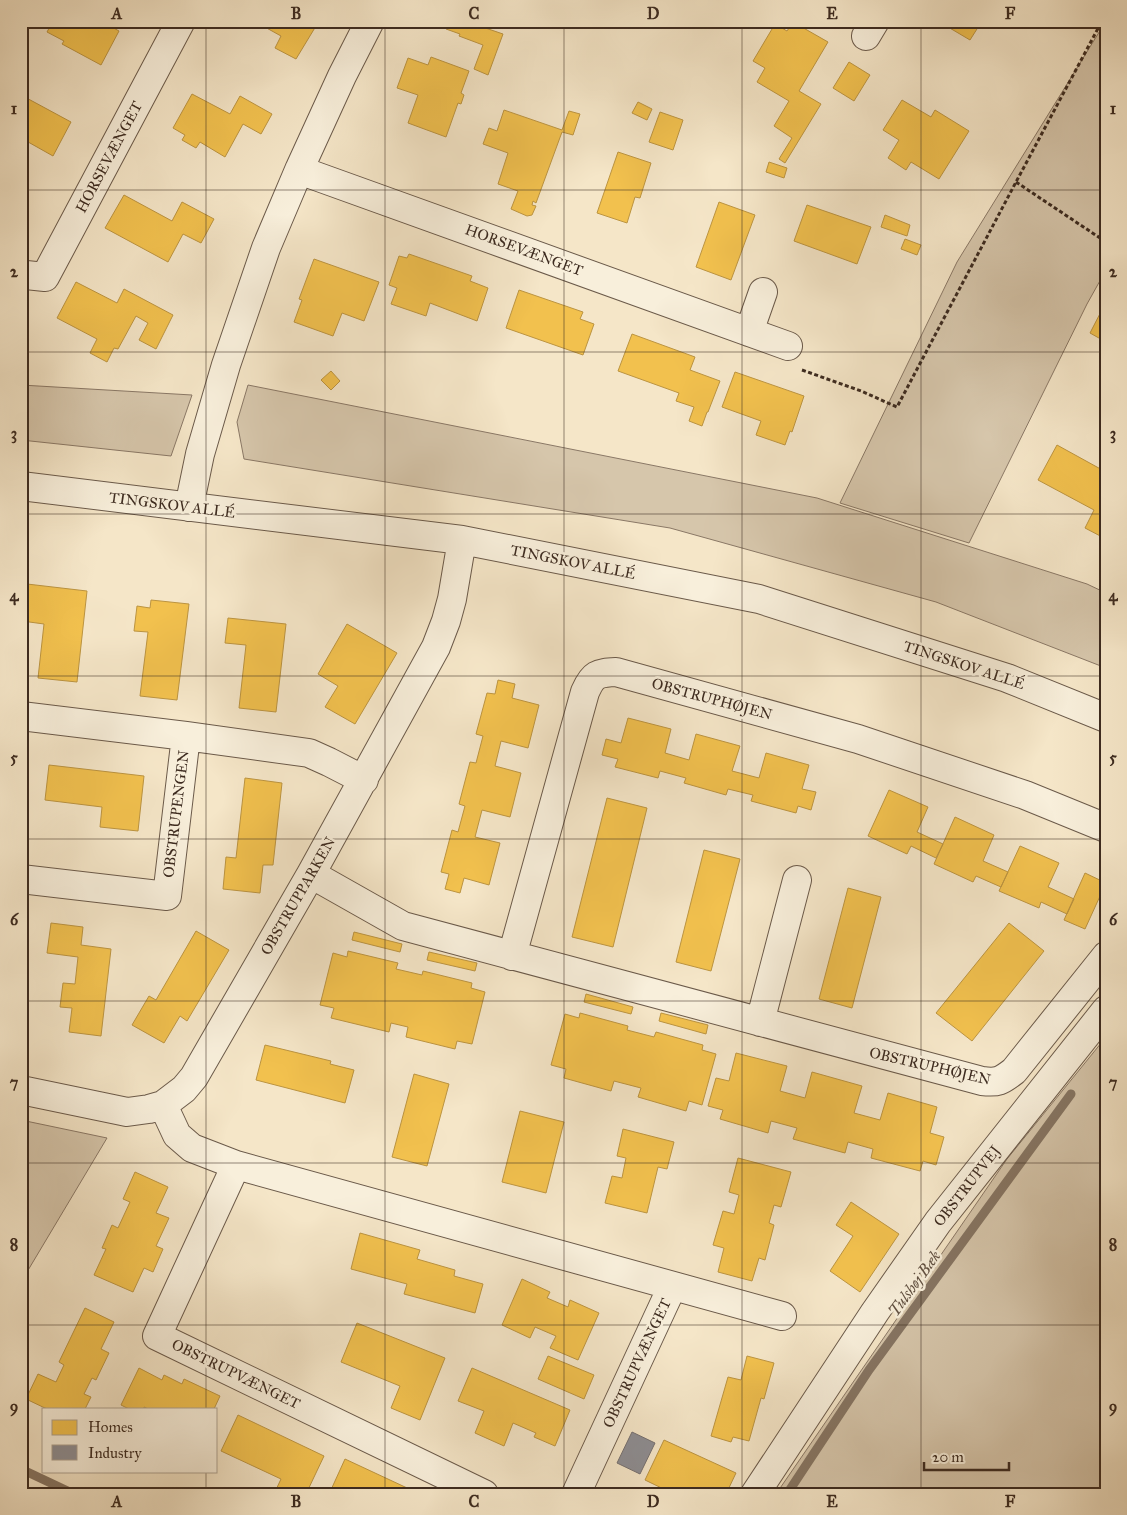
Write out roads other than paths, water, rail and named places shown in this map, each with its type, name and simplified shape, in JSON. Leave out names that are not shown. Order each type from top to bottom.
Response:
[{"type":"street","name":"HORSEVÆNGET","points":[[26,275],[45,277],[181,21]]},
{"type":"street","points":[[189,507],[200,454],[226,365],[266,248],[298,170],[370,21]]},
{"type":"street","name":"HORSEVÆNGET","points":[[298,170],[788,346]]},
{"type":"street","points":[[749,332],[763,292]]},
{"type":"street","name":"TINGSKOV ALLÉ","points":[[21,486],[462,540],[759,599],[1007,678],[1106,718]]},
{"type":"street","name":"OBSTRUPPARKEN","points":[[21,1090],[127,1112],[163,1105],[184,1089],[194,1077],[364,780],[436,647],[450,607],[462,540]]},
{"type":"street","name":"OBSTRUPHØJEN","points":[[512,956],[585,692],[590,681],[599,673],[616,672],[858,739],[1025,795],[1106,828]]},
{"type":"street","name":"OBSTRUPENGEN","points":[[21,716],[309,753],[364,780]]},
{"type":"street","name":"OBSTRUPENGEN","points":[[21,879],[166,896],[186,736]]},
{"type":"street","name":"OBSTRUPHØJEN","points":[[311,874],[403,926],[994,1083],[1014,1071],[1106,956]]},
{"type":"street","points":[[760,1022],[797,880]]},
{"type":"street","name":"OBSTRUPVEJ","points":[[755,1494],[875,1312],[938,1222],[1106,1010]]},
{"type":"street","name":"OBSTRUPVÆNGET","points":[[163,1105],[177,1136],[192,1148],[236,1165],[782,1316]]},
{"type":"street","name":"OBSTRUPVÆNGET","points":[[236,1165],[157,1336],[484,1494]]},
{"type":"street","name":"OBSTRUPVÆNGET","points":[[576,1494],[672,1287]]},
{"type":"waterway","name":"Tulshøj Bæk","points":[[787,1494],[869,1370],[1071,1094]]},
{"type":"waterway","name":"Tulshøj Bæk","points":[[21,1469],[74,1494]]}]
